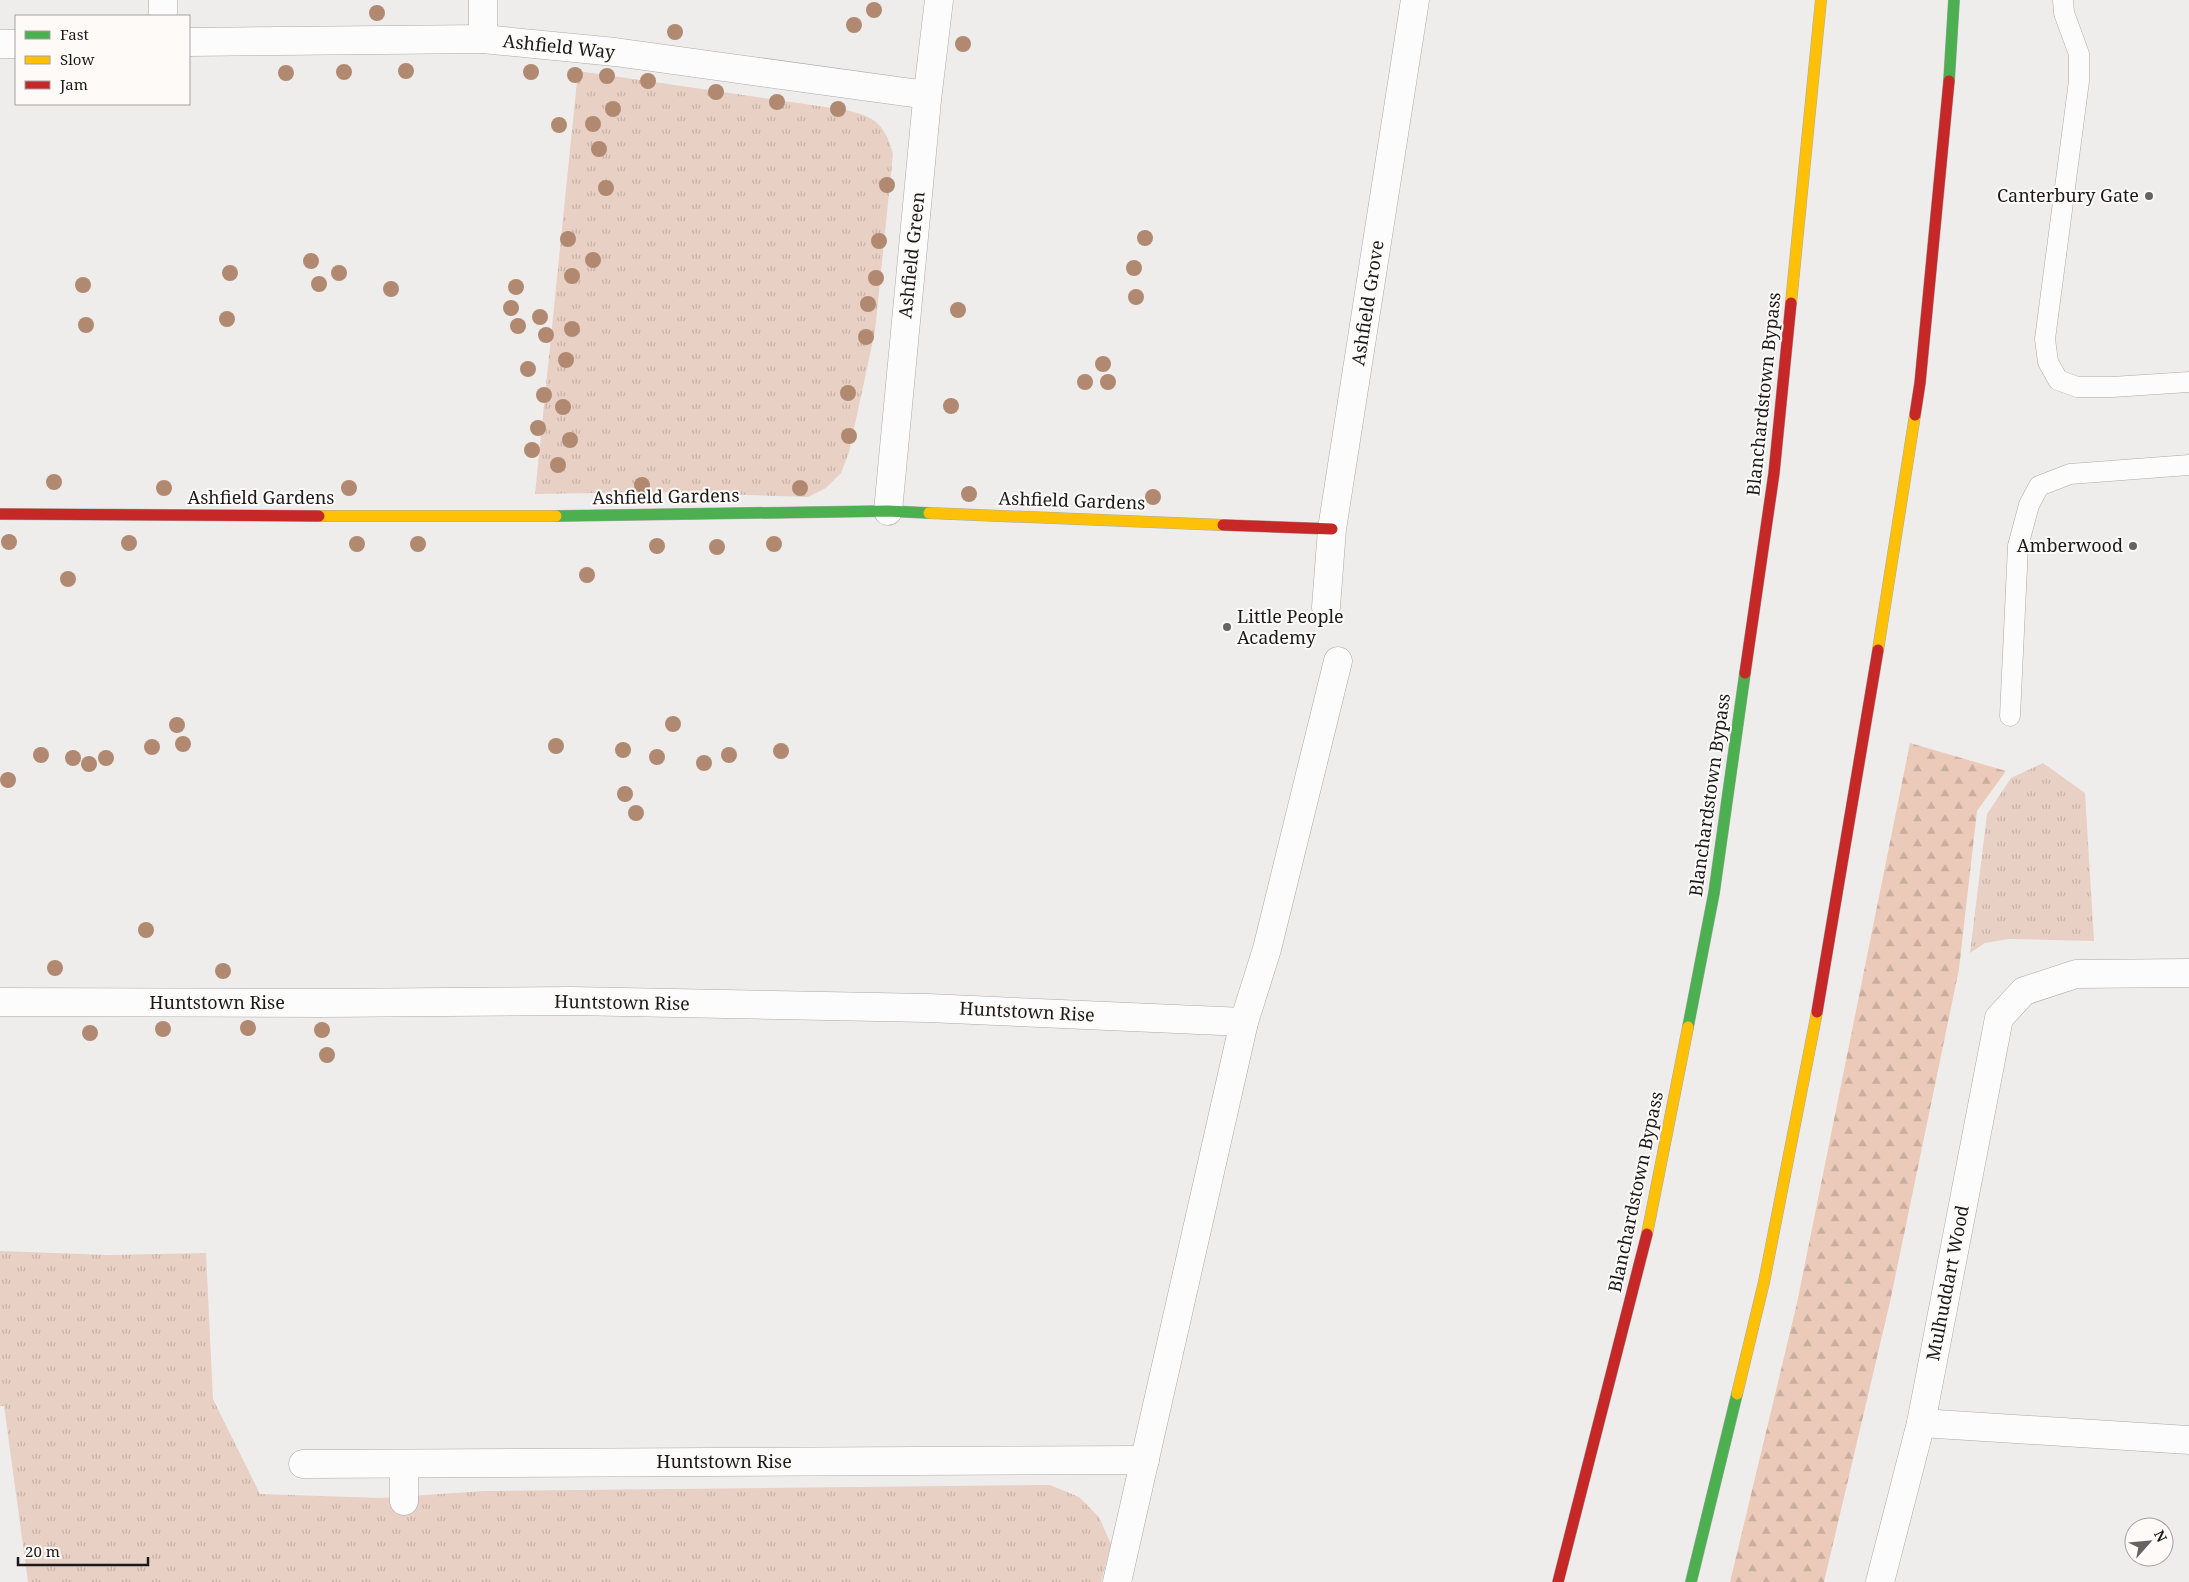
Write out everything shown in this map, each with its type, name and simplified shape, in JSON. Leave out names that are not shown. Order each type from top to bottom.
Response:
[{"type":"main road","name":"Blanchardstown Bypass","points":[[1558,1582],[1653,1210],[1714,893],[1774,473],[1821,0]]},
{"type":"main road","points":[[1691,1582],[1764,1282],[1817,1014],[1853,810],[1920,383],[1950,67],[1954,0]]},
{"type":"main road","name":"Ashfield Gardens","points":[[0,514],[510,517],[888,511],[1332,529]]},
{"type":"street","points":[[163,0],[163,15]]},
{"type":"street","points":[[483,39],[484,0]]},
{"type":"street","name":"Ashfield Green","points":[[888,511],[927,95],[939,0]]},
{"type":"street","name":"Ashfield Grove","points":[[1326,607],[1332,529],[1415,0]]},
{"type":"street","name":"Ashfield Way","points":[[190,42],[483,39],[615,52],[927,95]]},
{"type":"street","points":[[0,44],[15,44]]},
{"type":"street","points":[[1117,1582],[1244,1022],[1267,949],[1338,661]]},
{"type":"street","name":"Mulhuddart Wood","points":[[1880,1582],[1921,1423],[1999,1018],[2024,991],[2076,974],[2189,974]]},
{"type":"street","name":"Huntstown Rise","points":[[0,1002],[323,1004],[571,1001],[928,1008],[1244,1022]]},
{"type":"street","points":[[1921,1423],[2189,1440]]},
{"type":"street","name":"Huntstown Rise","points":[[303,1464],[1145,1460]]},
{"type":"street","points":[[404,1464],[404,1501]]},
{"type":"lane","points":[[2063,0],[2064,13],[2079,54],[2079,81],[2045,339],[2048,362],[2058,380],[2077,387],[2112,388],[2189,382]]},
{"type":"lane","points":[[2010,716],[2018,546],[2029,505],[2039,486],[2070,474],[2189,465]]},
{"type":"green space","points":[[578,71],[846,110],[872,119],[886,135],[893,154],[875,331],[849,452],[841,473],[826,488],[808,497],[654,492],[535,494]]},
{"type":"green space","points":[[1910,743],[2006,771],[1977,811],[1959,969],[1890,1302],[1824,1582],[1730,1582],[1797,1303]]},
{"type":"green space","points":[[2043,763],[2085,793],[2094,941],[2009,939],[1985,943],[1970,953],[1987,814],[2011,778]]},
{"type":"green space","points":[[0,1251],[108,1255],[206,1253],[213,1399],[260,1494],[381,1498],[484,1491],[1050,1485],[1079,1497],[1099,1517],[1111,1544],[1101,1582],[28,1582],[4,1406],[0,1406]]},
{"type":"traffic: fast","points":[[1949,81],[1954,0]]},
{"type":"traffic: fast","points":[[556,516],[888,511],[929,513]]},
{"type":"traffic: fast","points":[[1688,1027],[1714,893],[1745,673]]},
{"type":"traffic: fast","points":[[1691,1582],[1737,1394]]},
{"type":"traffic: slow","points":[[1791,303],[1821,0]]},
{"type":"traffic: slow","points":[[1878,650],[1915,415]]},
{"type":"traffic: slow","points":[[929,513],[1223,525]]},
{"type":"traffic: slow","points":[[319,516],[556,516]]},
{"type":"traffic: slow","points":[[1737,1394],[1764,1282],[1817,1012]]},
{"type":"traffic: slow","points":[[1647,1234],[1688,1027]]},
{"type":"traffic: jam","points":[[1915,415],[1920,383],[1949,81]]},
{"type":"traffic: jam","points":[[1745,673],[1774,473],[1791,303]]},
{"type":"traffic: jam","points":[[0,514],[319,516]]},
{"type":"traffic: jam","points":[[1223,525],[1332,529]]},
{"type":"traffic: jam","points":[[1817,1012],[1878,650]]},
{"type":"traffic: jam","points":[[1558,1582],[1647,1234]]},
{"type":"place","name":"Canterbury Gate","points":[[2149,196]]},
{"type":"place","name":"Amberwood","points":[[2133,546]]},
{"type":"place","name":"Little People Academy","points":[[1227,627]]}]
